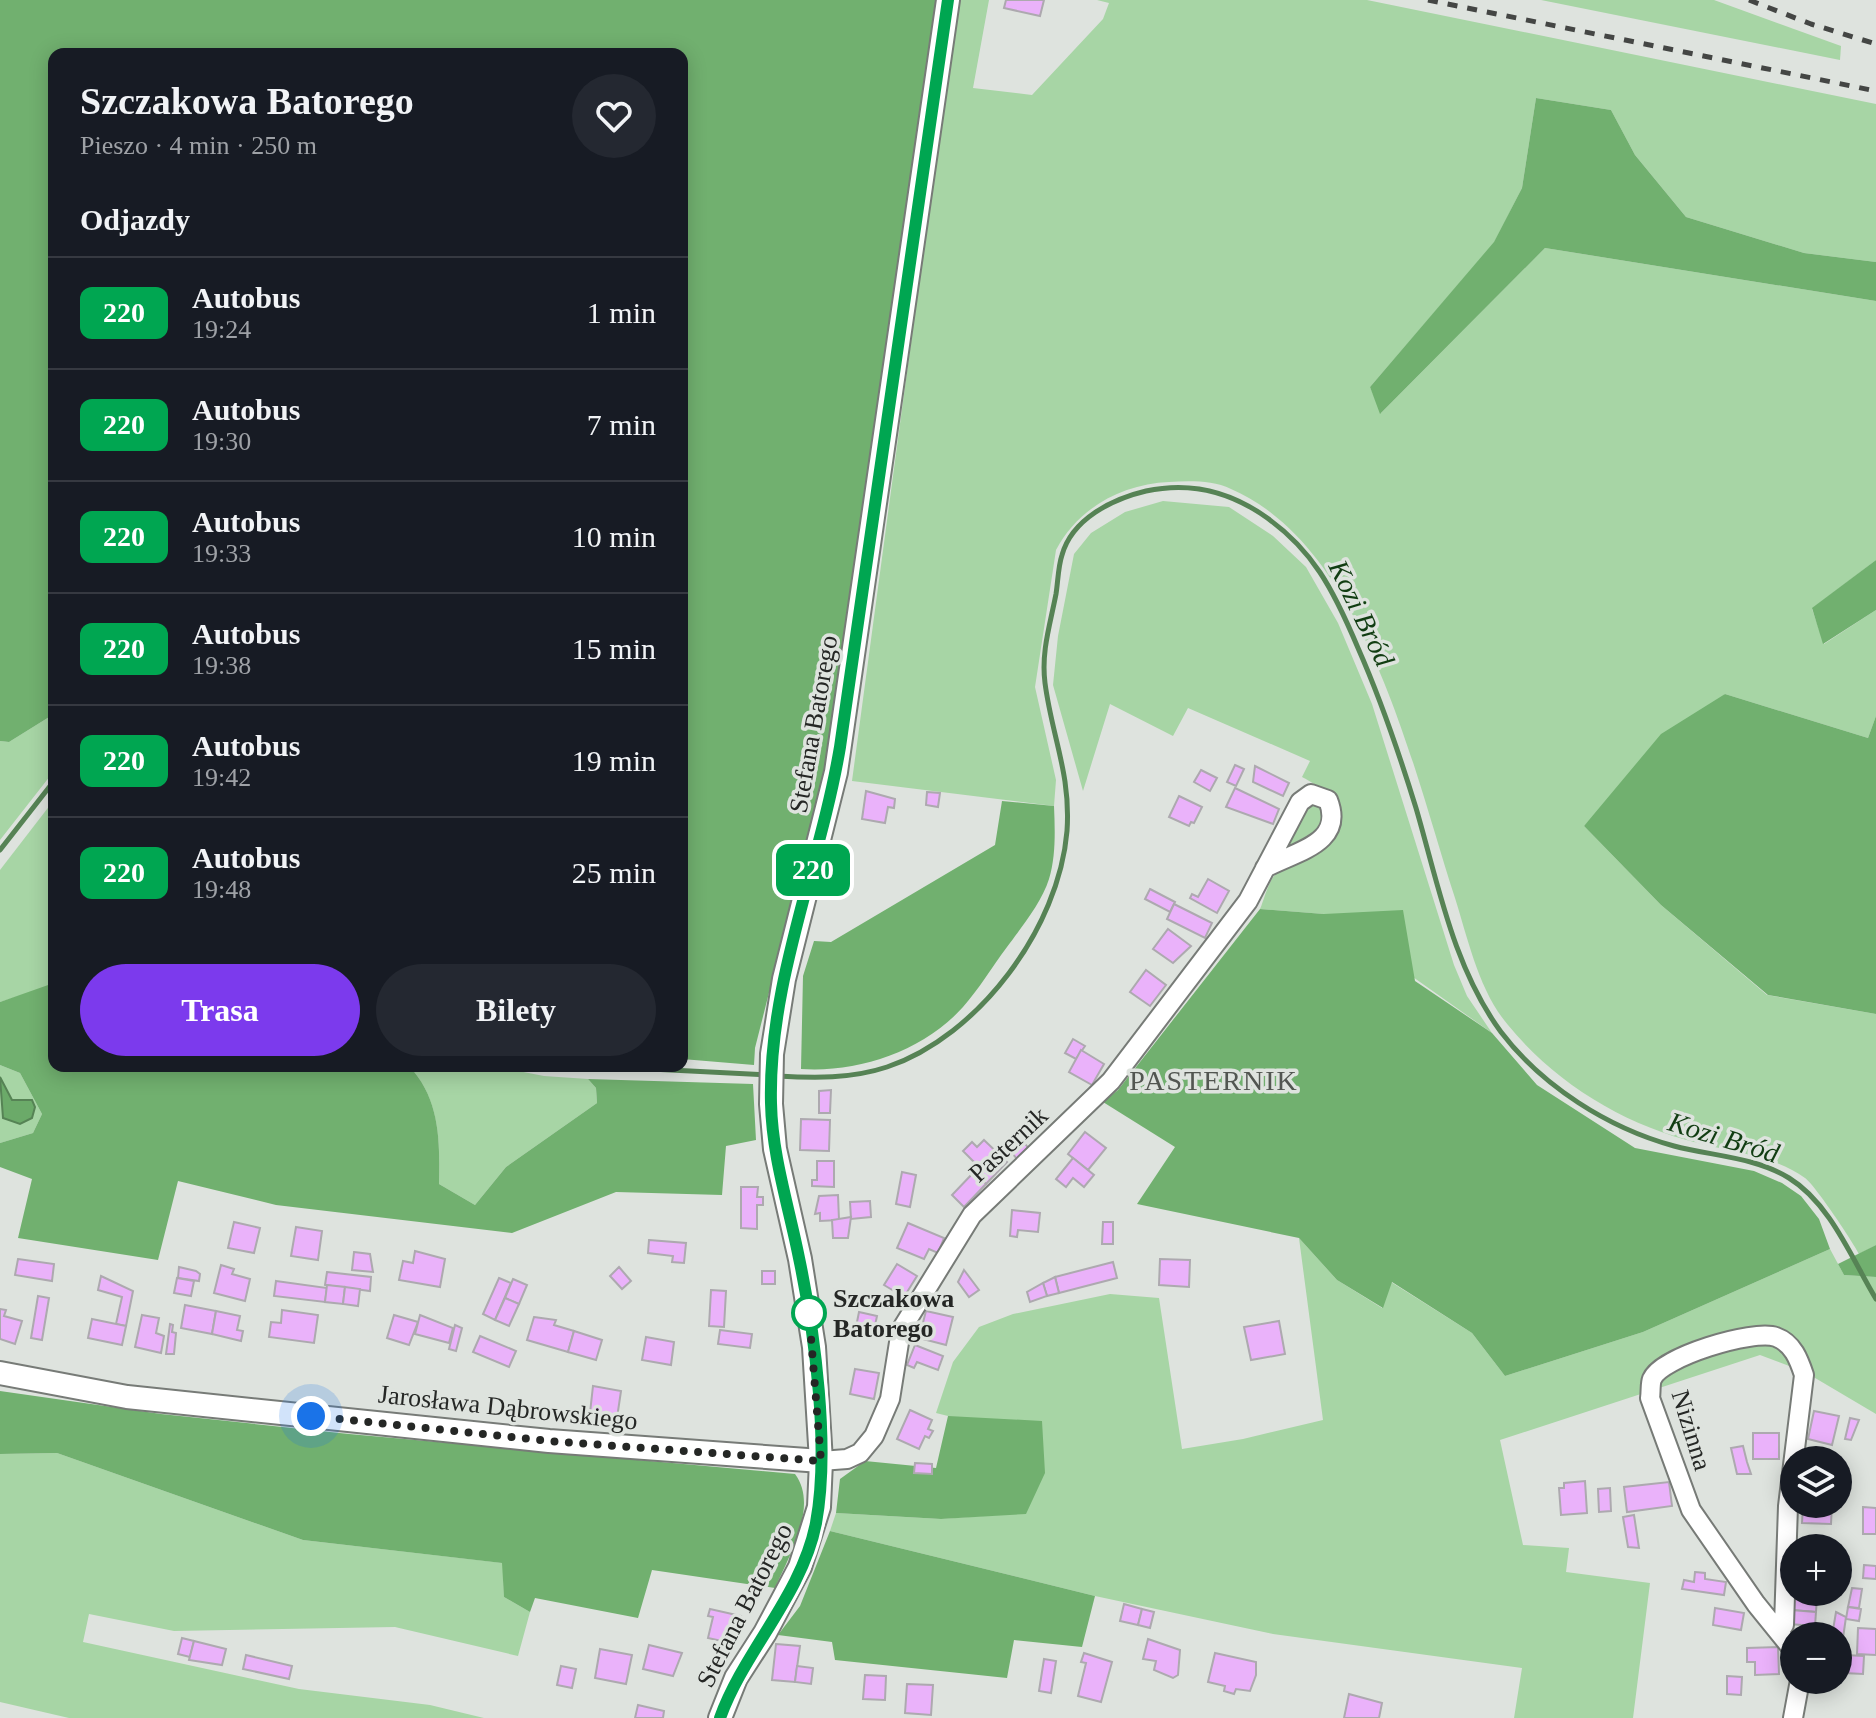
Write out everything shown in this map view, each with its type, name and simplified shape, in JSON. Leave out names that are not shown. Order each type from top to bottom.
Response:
[{"type":"street","name":"Stefana Batorego","points":[[720,1718],[736,1678],[765,1633],[807,1550],[819,1507],[821,1461],[808,1299],[775,1149],[771,1104],[772,1054],[784,979],[827,817],[841,742],[948,0]]},
{"type":"street","name":"Pasternik","points":[[821,1461],[847,1459],[860,1453],[874,1436],[890,1399],[901,1330],[972,1215],[1111,1081],[1248,901],[1265,868]]},
{"type":"street","name":"Nizinna","points":[[1734,1337],[1776,1337],[1798,1356],[1804,1375],[1788,1506],[1784,1625],[1779,1631],[1756,1604],[1691,1510],[1650,1398],[1652,1378],[1663,1366],[1734,1337]]},
{"type":"street","name":"Jarosława Dąbrowskiego","points":[[0,1373],[127,1397],[549,1441],[821,1461]]},
{"type":"street","points":[[1793,1718],[1797,1694]]},
{"type":"shaded area","points":[[0,0],[938,0],[826,768],[755,1048],[754,1065],[688,1060],[688,48],[48,48],[48,718],[9,742],[0,741]]},
{"type":"shaded area","points":[[957,0],[989,0],[973,88],[1032,95],[1103,19],[1109,3],[1097,0],[1367,0],[1876,104],[1876,262],[1804,253],[1686,217],[1635,155],[1611,110],[1536,98],[1522,188],[1494,243],[1370,387],[1381,413],[1545,248],[1876,301],[1876,560],[1812,609],[1824,644],[1876,610],[1876,716],[1868,738],[1725,694],[1584,826],[1661,905],[1767,995],[1876,1014],[1876,1245],[1859,1254],[1805,1178],[1781,1165],[1671,1135],[1618,1113],[1570,1084],[1508,1025],[1489,997],[1476,964],[1401,728],[1378,667],[1350,610],[1317,559],[1278,518],[1231,489],[1192,481],[1152,484],[1118,493],[1076,522],[1056,550],[1035,687],[1056,780],[1054,806],[852,781]]},
{"type":"shaded area","points":[[1541,0],[1714,0],[1841,46],[1840,60]]},
{"type":"shaded area","points":[[1536,98],[1611,110],[1635,155],[1686,217],[1804,253],[1876,262],[1876,301],[1545,248],[1380,414],[1370,387],[1494,242],[1522,188]]},
{"type":"shaded area","points":[[1163,501],[1229,507],[1273,536],[1306,567],[1338,623],[1372,704],[1454,965],[1467,996],[1492,1033],[1324,914],[1260,909],[1275,875],[1319,851],[1339,830],[1339,810],[1333,801],[1302,777],[1310,761],[1188,708],[1173,736],[1110,704],[1083,791],[1053,685],[1058,636],[1074,554],[1091,533],[1125,512]]},
{"type":"shaded area","points":[[1876,560],[1876,610],[1823,644],[1812,608]]},
{"type":"shaded area","points":[[1725,694],[1868,738],[1876,716],[1876,1014],[1768,995],[1661,905],[1584,826],[1661,734]]},
{"type":"shaded area","points":[[48,718],[48,779],[0,840],[0,741],[9,742]]},
{"type":"shaded area","points":[[1002,801],[1054,806],[1053,861],[1046,888],[1036,906],[975,993],[947,1022],[910,1047],[867,1063],[801,1069],[803,976],[814,941],[831,942],[995,845]]},
{"type":"shaded area","points":[[1311,802],[1326,808],[1321,833],[1282,852]]},
{"type":"shaded area","points":[[48,808],[48,987],[0,1002],[0,870]]},
{"type":"shaded area","points":[[1260,909],[1324,914],[1403,910],[1415,981],[1492,1033],[1537,1085],[1635,1148],[1754,1171],[1782,1183],[1801,1196],[1819,1219],[1830,1249],[1643,1332],[1505,1376],[1472,1333],[1392,1282],[1383,1308],[1337,1280],[1299,1238],[1137,1204],[1175,1147],[1103,1102],[1118,1090]]},
{"type":"shaded area","points":[[48,985],[48,1072],[414,1072],[427,1092],[436,1121],[439,1184],[475,1205],[506,1167],[597,1103],[596,1088],[588,1079],[753,1084],[756,1140],[726,1146],[722,1195],[616,1192],[512,1233],[276,1205],[178,1181],[158,1260],[18,1238],[32,1179],[0,1167],[0,1143],[33,1133],[42,1114],[20,1073],[0,1065],[0,1002]]},
{"type":"shaded area","points":[[0,1065],[20,1073],[42,1114],[33,1133],[0,1143]]},
{"type":"shaded area","points":[[414,1072],[524,1072],[588,1079],[596,1088],[597,1103],[506,1167],[475,1205],[439,1184],[436,1121],[427,1092]]},
{"type":"shaded area","points":[[0,1077],[12,1100],[32,1100],[35,1107],[32,1118],[20,1124],[3,1118]]},
{"type":"shaded area","points":[[1299,1238],[1337,1280],[1382,1308],[1391,1282],[1472,1333],[1505,1376],[1643,1332],[1830,1249],[1844,1275],[1876,1277],[1876,1414],[1805,1372],[1760,1355],[1500,1440],[1523,1545],[1569,1548],[1566,1572],[1650,1583],[1633,1718],[1514,1718],[1522,1668],[1273,1634],[1095,1596],[830,1531],[836,1513],[941,1519],[1026,1513],[948,1416],[936,1413],[953,1362],[979,1327],[1013,1314],[1110,1294],[1159,1298],[1182,1449],[1243,1439],[1323,1420]]},
{"type":"shaded area","points":[[1876,1245],[1876,1277],[1844,1275],[1838,1264]]},
{"type":"shaded area","points":[[0,1391],[161,1414],[349,1434],[795,1474],[802,1487],[803,1516],[794,1546],[775,1588],[652,1570],[638,1618],[535,1598],[530,1612],[504,1597],[502,1563],[303,1540],[57,1453],[0,1454]]},
{"type":"shaded area","points":[[948,1416],[1042,1421],[1045,1473],[1026,1514],[941,1519],[836,1513],[840,1479],[865,1461],[936,1468]]},
{"type":"shaded area","points":[[57,1453],[303,1540],[503,1563],[504,1597],[530,1612],[518,1656],[395,1627],[174,1631],[89,1614],[83,1642],[299,1689],[430,1705],[484,1718],[69,1718],[0,1702],[0,1454]]},
{"type":"shaded area","points":[[830,1531],[1095,1596],[1082,1647],[1014,1640],[1007,1678],[835,1660],[832,1642],[778,1635],[800,1606]]},
{"type":"building","points":[[1006,0],[1044,0],[1040,16],[1004,8]]},
{"type":"building","points":[[1235,765],[1244,769],[1236,786],[1227,782]]},
{"type":"building","points":[[1255,766],[1289,783],[1283,796],[1253,782]]},
{"type":"building","points":[[1201,770],[1217,778],[1210,791],[1194,782]]},
{"type":"building","points":[[1235,788],[1279,809],[1273,824],[1226,807]]},
{"type":"building","points":[[866,791],[895,799],[894,808],[888,807],[885,823],[862,819]]},
{"type":"building","points":[[927,792],[940,793],[938,807],[926,805]]},
{"type":"building","points":[[1179,796],[1202,807],[1194,823],[1191,822],[1189,826],[1169,817]]},
{"type":"building","points":[[1208,879],[1229,891],[1217,913],[1190,898],[1192,894],[1198,897]]},
{"type":"building","points":[[1150,889],[1175,902],[1170,912],[1145,899]]},
{"type":"building","points":[[1174,904],[1212,923],[1205,938],[1167,919]]},
{"type":"building","points":[[1168,929],[1191,946],[1173,963],[1153,949]]},
{"type":"building","points":[[1146,970],[1166,985],[1150,1006],[1130,992]]},
{"type":"building","points":[[1073,1039],[1085,1046],[1076,1059],[1065,1053]]},
{"type":"building","points":[[1081,1050],[1104,1064],[1092,1085],[1069,1072]]},
{"type":"building","points":[[831,1090],[830,1113],[819,1113],[819,1091]]},
{"type":"building","points":[[801,1119],[830,1120],[829,1151],[800,1150]]},
{"type":"building","points":[[1085,1132],[1106,1148],[1088,1170],[1068,1154]]},
{"type":"building","points":[[1018,1135],[1030,1150],[1018,1160],[1005,1145]]},
{"type":"building","points":[[984,1140],[1007,1162],[986,1184],[974,1172],[979,1167],[963,1151],[972,1142],[977,1147]]},
{"type":"building","points":[[1073,1158],[1094,1175],[1084,1187],[1073,1178],[1066,1187],[1056,1179]]},
{"type":"building","points":[[817,1161],[834,1161],[834,1187],[812,1186],[812,1180],[817,1180]]},
{"type":"building","points":[[902,1172],[916,1175],[910,1207],[896,1204]]},
{"type":"building","points":[[974,1172],[986,1184],[964,1207],[952,1195]]},
{"type":"building","points":[[741,1187],[758,1187],[757,1197],[763,1197],[763,1205],[757,1205],[757,1229],[741,1228]]},
{"type":"building","points":[[838,1195],[839,1220],[820,1221],[820,1213],[815,1214],[819,1196]]},
{"type":"building","points":[[870,1201],[871,1217],[851,1219],[850,1202]]},
{"type":"building","points":[[1012,1210],[1040,1213],[1038,1232],[1018,1230],[1017,1237],[1010,1236]]},
{"type":"building","points":[[851,1217],[848,1238],[833,1238],[832,1220]]},
{"type":"building","points":[[234,1222],[260,1228],[254,1253],[228,1248]]},
{"type":"building","points":[[1103,1222],[1113,1222],[1113,1244],[1102,1244]]},
{"type":"building","points":[[908,1223],[944,1238],[938,1253],[929,1249],[924,1259],[897,1248]]},
{"type":"building","points":[[296,1227],[322,1231],[318,1260],[291,1256]]},
{"type":"building","points":[[649,1240],[686,1243],[684,1263],[672,1262],[673,1256],[648,1253]]},
{"type":"building","points":[[415,1251],[445,1259],[440,1287],[399,1280],[403,1261],[413,1263]]},
{"type":"building","points":[[354,1252],[370,1254],[373,1272],[352,1270]]},
{"type":"building","points":[[18,1259],[54,1264],[52,1281],[15,1275]]},
{"type":"building","points":[[1160,1259],[1190,1260],[1189,1287],[1159,1285]]},
{"type":"building","points":[[1113,1262],[1117,1278],[1059,1293],[1055,1277]]},
{"type":"building","points":[[897,1264],[917,1276],[904,1297],[884,1285]]},
{"type":"building","points":[[221,1265],[234,1269],[232,1274],[250,1279],[245,1301],[214,1293]]},
{"type":"building","points":[[179,1267],[196,1271],[200,1274],[199,1281],[178,1278]]},
{"type":"building","points":[[619,1267],[631,1281],[622,1289],[610,1276]]},
{"type":"building","points":[[964,1270],[979,1290],[969,1297],[958,1282]]},
{"type":"building","points":[[762,1271],[775,1271],[775,1284],[762,1284]]},
{"type":"building","points":[[327,1272],[371,1277],[370,1291],[325,1285]]},
{"type":"building","points":[[101,1276],[133,1291],[126,1326],[116,1324],[122,1297],[98,1290]]},
{"type":"building","points":[[1055,1277],[1059,1293],[1047,1296],[1043,1283]]},
{"type":"building","points":[[177,1278],[194,1281],[191,1296],[174,1293]]},
{"type":"building","points":[[499,1278],[511,1283],[495,1320],[483,1314]]},
{"type":"building","points":[[513,1279],[527,1285],[519,1304],[505,1298]]},
{"type":"building","points":[[276,1281],[327,1288],[325,1302],[274,1296]]},
{"type":"building","points":[[1043,1283],[1047,1296],[1030,1302],[1027,1292]]},
{"type":"building","points":[[327,1285],[345,1287],[343,1304],[325,1302]]},
{"type":"building","points":[[345,1287],[360,1289],[358,1306],[343,1304]]},
{"type":"building","points":[[711,1290],[726,1291],[724,1327],[709,1326]]},
{"type":"building","points":[[38,1296],[49,1298],[42,1340],[31,1338]]},
{"type":"building","points":[[505,1298],[519,1304],[509,1326],[495,1320]]},
{"type":"building","points":[[185,1305],[216,1311],[212,1334],[181,1328]]},
{"type":"building","points":[[0,1309],[6,1310],[4,1316],[22,1321],[15,1344],[0,1339]]},
{"type":"building","points":[[282,1310],[318,1315],[314,1343],[269,1337],[271,1322],[281,1323]]},
{"type":"building","points":[[216,1311],[240,1316],[237,1330],[243,1331],[241,1341],[212,1334]]},
{"type":"building","points":[[926,1311],[953,1317],[946,1345],[919,1338]]},
{"type":"building","points":[[859,1312],[877,1316],[873,1335],[855,1332]]},
{"type":"building","points":[[142,1315],[159,1318],[156,1333],[164,1336],[161,1353],[135,1347]]},
{"type":"building","points":[[394,1315],[418,1322],[409,1345],[387,1338]]},
{"type":"building","points":[[420,1315],[453,1328],[449,1343],[415,1334]]},
{"type":"building","points":[[534,1317],[556,1320],[554,1325],[574,1331],[568,1352],[527,1340]]},
{"type":"building","points":[[92,1319],[126,1326],[122,1345],[88,1338]]},
{"type":"building","points":[[1279,1321],[1285,1354],[1251,1360],[1244,1327]]},
{"type":"building","points":[[170,1324],[173,1325],[172,1332],[176,1333],[174,1354],[166,1354]]},
{"type":"building","points":[[455,1325],[462,1328],[456,1351],[449,1349]]},
{"type":"building","points":[[720,1330],[752,1334],[750,1348],[718,1344]]},
{"type":"building","points":[[574,1331],[602,1340],[596,1360],[568,1352]]},
{"type":"building","points":[[480,1336],[516,1351],[509,1367],[473,1352]]},
{"type":"building","points":[[646,1337],[674,1342],[671,1365],[642,1360]]},
{"type":"building","points":[[915,1345],[943,1356],[938,1370],[917,1362],[914,1368],[907,1365]]},
{"type":"building","points":[[855,1369],[879,1373],[874,1399],[850,1394]]},
{"type":"building","points":[[593,1386],[621,1391],[617,1418],[590,1413]]},
{"type":"building","points":[[910,1410],[932,1420],[928,1429],[933,1431],[929,1438],[925,1436],[919,1449],[897,1439]]},
{"type":"building","points":[[1814,1411],[1839,1416],[1832,1445],[1808,1439]]},
{"type":"building","points":[[1850,1418],[1859,1420],[1851,1440],[1845,1439]]},
{"type":"building","points":[[1753,1433],[1779,1433],[1779,1459],[1753,1459]]},
{"type":"building","points":[[1743,1446],[1751,1474],[1737,1474],[1731,1448]]},
{"type":"building","points":[[915,1463],[932,1464],[932,1474],[914,1473]]},
{"type":"building","points":[[1585,1481],[1587,1513],[1561,1515],[1559,1488],[1564,1488],[1564,1483]]},
{"type":"building","points":[[1669,1482],[1672,1506],[1627,1512],[1624,1487]]},
{"type":"building","points":[[1610,1488],[1611,1511],[1599,1512],[1598,1489]]},
{"type":"building","points":[[1863,1507],[1876,1508],[1876,1534],[1863,1534]]},
{"type":"building","points":[[1634,1515],[1639,1548],[1628,1547],[1623,1517]]},
{"type":"building","points":[[1802,1518],[1831,1518],[1831,1524],[1802,1523]]},
{"type":"building","points":[[1864,1565],[1876,1566],[1876,1579],[1863,1578]]},
{"type":"building","points":[[1695,1572],[1705,1573],[1705,1579],[1726,1582],[1724,1595],[1682,1589],[1684,1580],[1694,1582]]},
{"type":"building","points":[[1852,1588],[1862,1589],[1859,1608],[1848,1607],[1852,1606]]},
{"type":"building","points":[[1124,1604],[1142,1609],[1138,1625],[1120,1621]]},
{"type":"building","points":[[1791,1606],[1816,1606],[1816,1612],[1791,1610]]},
{"type":"building","points":[[1848,1607],[1861,1609],[1859,1621],[1846,1619]]},
{"type":"building","points":[[1715,1608],[1744,1613],[1741,1630],[1713,1625]]},
{"type":"building","points":[[710,1609],[741,1616],[735,1644],[708,1638],[713,1617],[708,1616]]},
{"type":"building","points":[[1142,1609],[1154,1612],[1150,1628],[1138,1625]]},
{"type":"building","points":[[1791,1610],[1816,1612],[1815,1622],[1789,1622]]},
{"type":"building","points":[[1836,1612],[1846,1617],[1845,1622],[1834,1622]]},
{"type":"building","points":[[1858,1628],[1876,1629],[1876,1655],[1857,1654]]},
{"type":"building","points":[[182,1638],[194,1641],[190,1657],[178,1654]]},
{"type":"building","points":[[1148,1639],[1180,1650],[1178,1675],[1173,1678],[1154,1670],[1156,1661],[1143,1659]]},
{"type":"building","points":[[194,1641],[226,1649],[222,1665],[189,1660]]},
{"type":"building","points":[[776,1644],[800,1646],[795,1682],[772,1680]]},
{"type":"building","points":[[649,1645],[682,1653],[673,1676],[643,1669]]},
{"type":"building","points":[[1778,1647],[1779,1674],[1755,1675],[1755,1662],[1747,1662],[1747,1648]]},
{"type":"building","points":[[600,1649],[632,1655],[626,1684],[595,1678]]},
{"type":"building","points":[[1084,1653],[1112,1662],[1101,1702],[1078,1696],[1086,1663],[1081,1662]]},
{"type":"building","points":[[1215,1653],[1256,1662],[1256,1675],[1250,1691],[1236,1689],[1234,1694],[1224,1691],[1225,1686],[1208,1682]]},
{"type":"building","points":[[246,1655],[292,1666],[289,1679],[243,1669]]},
{"type":"building","points":[[1852,1655],[1864,1656],[1863,1674],[1852,1673]]},
{"type":"building","points":[[1044,1659],[1056,1661],[1051,1693],[1039,1691]]},
{"type":"building","points":[[561,1666],[576,1669],[572,1688],[557,1685]]},
{"type":"building","points":[[797,1666],[813,1668],[811,1684],[795,1682]]},
{"type":"building","points":[[865,1675],[886,1676],[885,1700],[863,1699]]},
{"type":"building","points":[[1727,1676],[1742,1677],[1741,1695],[1727,1694]]},
{"type":"building","points":[[907,1684],[933,1685],[931,1715],[905,1713]]},
{"type":"building","points":[[1349,1694],[1382,1703],[1379,1718],[1344,1718]]},
{"type":"building","points":[[638,1705],[664,1711],[663,1718],[635,1718]]},
{"type":"waterway","name":"Kozi Bród","points":[[777,1076],[846,1076],[887,1067],[921,1052],[953,1031],[1008,974],[1031,940],[1048,904],[1061,868],[1067,831],[1064,773],[1044,672],[1060,564],[1067,542],[1095,512],[1120,499],[1161,488],[1205,490],[1247,505],[1278,527],[1308,556],[1330,589],[1349,627],[1389,727],[1459,952],[1484,1007],[1517,1052],[1556,1087],[1625,1128],[1674,1146],[1748,1161],[1789,1178],[1804,1189],[1828,1217],[1876,1299]]},
{"type":"waterway","name":"Kozi Bród","points":[[0,850],[48,789]]},
{"type":"waterway","name":"Kozi Bród","points":[[688,1071],[767,1075]]},
{"type":"railway","points":[[1428,0],[1876,91]]},
{"type":"railway","points":[[1749,0],[1876,44]]},
{"type":"bus line","name":"220","points":[[720,1718],[736,1678],[765,1633],[800,1567],[815,1528],[819,1507],[821,1461],[814,1347],[808,1299],[775,1149],[771,1104],[772,1054],[784,979],[836,772],[948,0]]},
{"type":"place","name":"Szczakowa Batorego","points":[[809,1313]]},
{"type":"district","name":"PASTERNIK","points":[[1214,1080]]},
{"type":"route","points":[[311,1416],[549,1441],[821,1461],[809,1313]]}]
